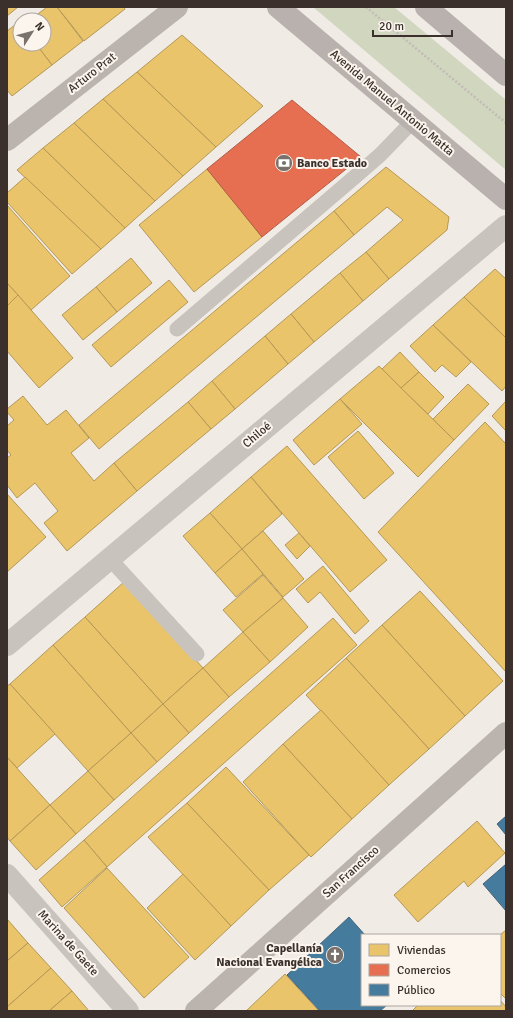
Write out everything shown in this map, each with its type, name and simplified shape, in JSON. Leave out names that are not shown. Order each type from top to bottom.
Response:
[{"type":"main road","name":"Arturo Prat","points":[[7,140],[177,7]]},
{"type":"main road","name":"Avenida Manuel Antonio Matta","points":[[278,7],[506,199]]},
{"type":"main road","points":[[426,7],[506,75]]},
{"type":"main road","name":"San Francisco","points":[[196,1011],[506,733]]},
{"type":"street","name":"Chiloé","points":[[7,645],[506,226]]},
{"type":"street","name":"Marina de Gaete","points":[[7,875],[128,1011]]},
{"type":"lane","points":[[177,329],[380,155],[413,121]]},
{"type":"lane","points":[[110,559],[197,654]]},
{"type":"path","points":[[366,7],[506,123]]},
{"type":"green space","points":[[313,7],[394,7],[506,100],[506,170]]},
{"type":"building: Viviendas","points":[[7,7],[18,7],[7,16]]},
{"type":"building: Viviendas","points":[[47,7],[57,7],[83,41],[52,65],[42,52],[52,52],[52,12],[40,12]]},
{"type":"building: Viviendas","points":[[57,7],[124,7],[125,9],[84,41]]},
{"type":"building: Viviendas","points":[[12,27],[12,52],[42,52],[52,65],[12,96],[7,90],[7,31]]},
{"type":"building: Viviendas","points":[[182,35],[263,106],[216,147],[137,72]]},
{"type":"building: Viviendas","points":[[137,72],[216,147],[183,176],[103,99]]},
{"type":"building: Viviendas","points":[[103,99],[183,176],[155,201],[74,123]]},
{"type":"building: Viviendas","points":[[74,123],[155,201],[125,228],[43,148]]},
{"type":"building: Viviendas","points":[[43,148],[125,228],[101,249],[17,170]]},
{"type":"building: Viviendas","points":[[386,167],[449,217],[447,230],[389,279],[366,252],[403,220],[387,207],[354,235],[334,211]]},
{"type":"building: Viviendas","points":[[207,169],[262,237],[194,292],[139,225]]},
{"type":"building: Viviendas","points":[[25,177],[101,249],[72,274],[7,202],[7,193]]},
{"type":"building: Viviendas","points":[[7,205],[70,276],[31,310],[7,283]]},
{"type":"building: Viviendas","points":[[334,211],[354,235],[99,449],[79,425]]},
{"type":"building: Viviendas","points":[[366,252],[389,279],[363,301],[340,273]]},
{"type":"building: Viviendas","points":[[131,258],[152,283],[117,312],[96,287]]},
{"type":"building: Viviendas","points":[[495,269],[506,279],[506,338],[464,297]]},
{"type":"building: Viviendas","points":[[340,273],[363,301],[314,342],[291,314]]},
{"type":"building: Viviendas","points":[[169,280],[188,302],[111,367],[92,345]]},
{"type":"building: Viviendas","points":[[7,283],[18,295],[7,306]]},
{"type":"building: Viviendas","points":[[96,287],[117,312],[83,340],[62,315]]},
{"type":"building: Viviendas","points":[[18,295],[73,358],[39,388],[7,351],[7,306]]},
{"type":"building: Viviendas","points":[[464,297],[506,338],[506,386],[502,391],[433,325]]},
{"type":"building: Viviendas","points":[[291,314],[314,342],[288,364],[265,336]]},
{"type":"building: Viviendas","points":[[433,325],[471,362],[456,377],[442,365],[435,372],[410,346]]},
{"type":"building: Viviendas","points":[[265,336],[288,364],[235,409],[212,381]]},
{"type":"building: Viviendas","points":[[400,352],[419,372],[401,388],[382,369]]},
{"type":"building: Viviendas","points":[[379,366],[454,440],[418,477],[340,399]]},
{"type":"building: Viviendas","points":[[419,372],[444,397],[428,414],[401,388]]},
{"type":"building: Viviendas","points":[[212,381],[235,409],[211,429],[188,402]]},
{"type":"building: Viviendas","points":[[468,384],[489,404],[454,440],[433,419]]},
{"type":"building: Viviendas","points":[[23,396],[47,425],[66,410],[89,438],[71,453],[94,481],[114,463],[137,491],[67,551],[44,523],[58,511],[35,483],[17,498],[7,485],[7,458],[11,455],[7,450],[7,426],[14,420],[7,412],[7,409]]},
{"type":"building: Viviendas","points":[[340,399],[362,424],[314,465],[293,440]]},
{"type":"building: Viviendas","points":[[506,401],[506,431],[492,416]]},
{"type":"building: Viviendas","points":[[188,402],[211,429],[137,491],[114,463]]},
{"type":"building: Viviendas","points":[[485,422],[506,444],[506,672],[378,532]]},
{"type":"building: Viviendas","points":[[358,431],[394,473],[364,499],[328,457]]},
{"type":"building: Viviendas","points":[[287,446],[387,560],[350,592],[251,477]]},
{"type":"building: Viviendas","points":[[251,477],[282,514],[242,549],[210,513]]},
{"type":"building: Viviendas","points":[[7,494],[46,537],[7,572]]},
{"type":"building: Viviendas","points":[[210,513],[242,549],[215,573],[183,536]]},
{"type":"building: Viviendas","points":[[263,531],[304,579],[283,597],[242,549]]},
{"type":"building: Viviendas","points":[[299,533],[310,546],[297,559],[285,545]]},
{"type":"building: Viviendas","points":[[242,549],[263,574],[236,597],[215,573]]},
{"type":"building: Viviendas","points":[[323,566],[369,621],[355,634],[320,592],[308,603],[296,589]]},
{"type":"building: Viviendas","points":[[263,575],[283,598],[243,632],[223,610]]},
{"type":"building: Viviendas","points":[[125,581],[203,668],[163,704],[85,617]]},
{"type":"building: Viviendas","points":[[420,591],[503,681],[465,716],[382,625]]},
{"type":"building: Viviendas","points":[[283,598],[308,627],[270,662],[243,632]]},
{"type":"building: Viviendas","points":[[85,617],[163,704],[131,733],[53,645]]},
{"type":"building: Viviendas","points":[[333,618],[357,645],[107,867],[84,840]]},
{"type":"building: Viviendas","points":[[382,625],[465,716],[429,749],[346,658]]},
{"type":"building: Viviendas","points":[[243,632],[270,662],[229,697],[203,668]]},
{"type":"building: Viviendas","points":[[53,645],[131,733],[88,771],[10,684]]},
{"type":"building: Viviendas","points":[[346,658],[429,749],[389,785],[306,695]]},
{"type":"building: Viviendas","points":[[203,668],[229,697],[189,733],[163,704]]},
{"type":"building: Viviendas","points":[[10,684],[55,734],[17,768],[7,757],[7,686]]},
{"type":"building: Viviendas","points":[[163,704],[189,733],[157,762],[131,733]]},
{"type":"building: Viviendas","points":[[321,710],[389,785],[352,819],[283,744]]},
{"type":"building: Viviendas","points":[[131,733],[157,762],[114,800],[88,771]]},
{"type":"building: Viviendas","points":[[283,744],[352,819],[311,857],[243,782]]},
{"type":"building: Viviendas","points":[[7,757],[50,805],[10,841],[7,837]]},
{"type":"building: Viviendas","points":[[226,767],[309,855],[269,890],[187,803]]},
{"type":"building: Viviendas","points":[[88,771],[114,800],[76,834],[50,805]]},
{"type":"building: Viviendas","points":[[187,803],[269,890],[231,926],[148,837]]},
{"type":"building: Viviendas","points":[[50,805],[76,834],[36,870],[10,841]]},
{"type":"building: Viviendas","points":[[477,821],[505,853],[468,887],[464,881],[418,922],[394,895]]},
{"type":"building: Viviendas","points":[[84,840],[107,867],[62,907],[39,880]]},
{"type":"building: Viviendas","points":[[107,868],[189,957],[144,998],[64,908]]},
{"type":"building: Viviendas","points":[[183,874],[231,926],[195,960],[147,908]]},
{"type":"building: Viviendas","points":[[7,919],[28,943],[7,961]]},
{"type":"building: Viviendas","points":[[506,930],[506,999],[501,994],[501,934]]},
{"type":"building: Viviendas","points":[[28,943],[51,968],[7,1007],[7,961]]},
{"type":"building: Viviendas","points":[[51,968],[72,991],[49,1011],[7,1011],[7,1007]]},
{"type":"building: Viviendas","points":[[285,974],[319,1011],[246,1011]]},
{"type":"building: Viviendas","points":[[72,991],[89,1011],[49,1011]]},
{"type":"building: Viviendas","points":[[501,1001],[506,1007],[506,1011],[412,1011],[417,1006],[501,1006]]},
{"type":"building: Comercios","name":"Banco Estado","points":[[292,100],[361,157],[262,237],[207,169]]},
{"type":"building: Público","points":[[506,816],[506,835],[497,824]]},
{"type":"building: Público","points":[[506,864],[506,911],[483,884]]},
{"type":"building: Público","name":"Capellanía Nacional Evangélica","points":[[349,917],[364,934],[361,934],[361,1006],[386,1006],[380,1011],[320,1011],[287,975]]},
{"type":"place","name":"Banco Estado","points":[[284,163]]},
{"type":"place","name":"Capellanía Nacional Evangélica","points":[[335,955]]}]
